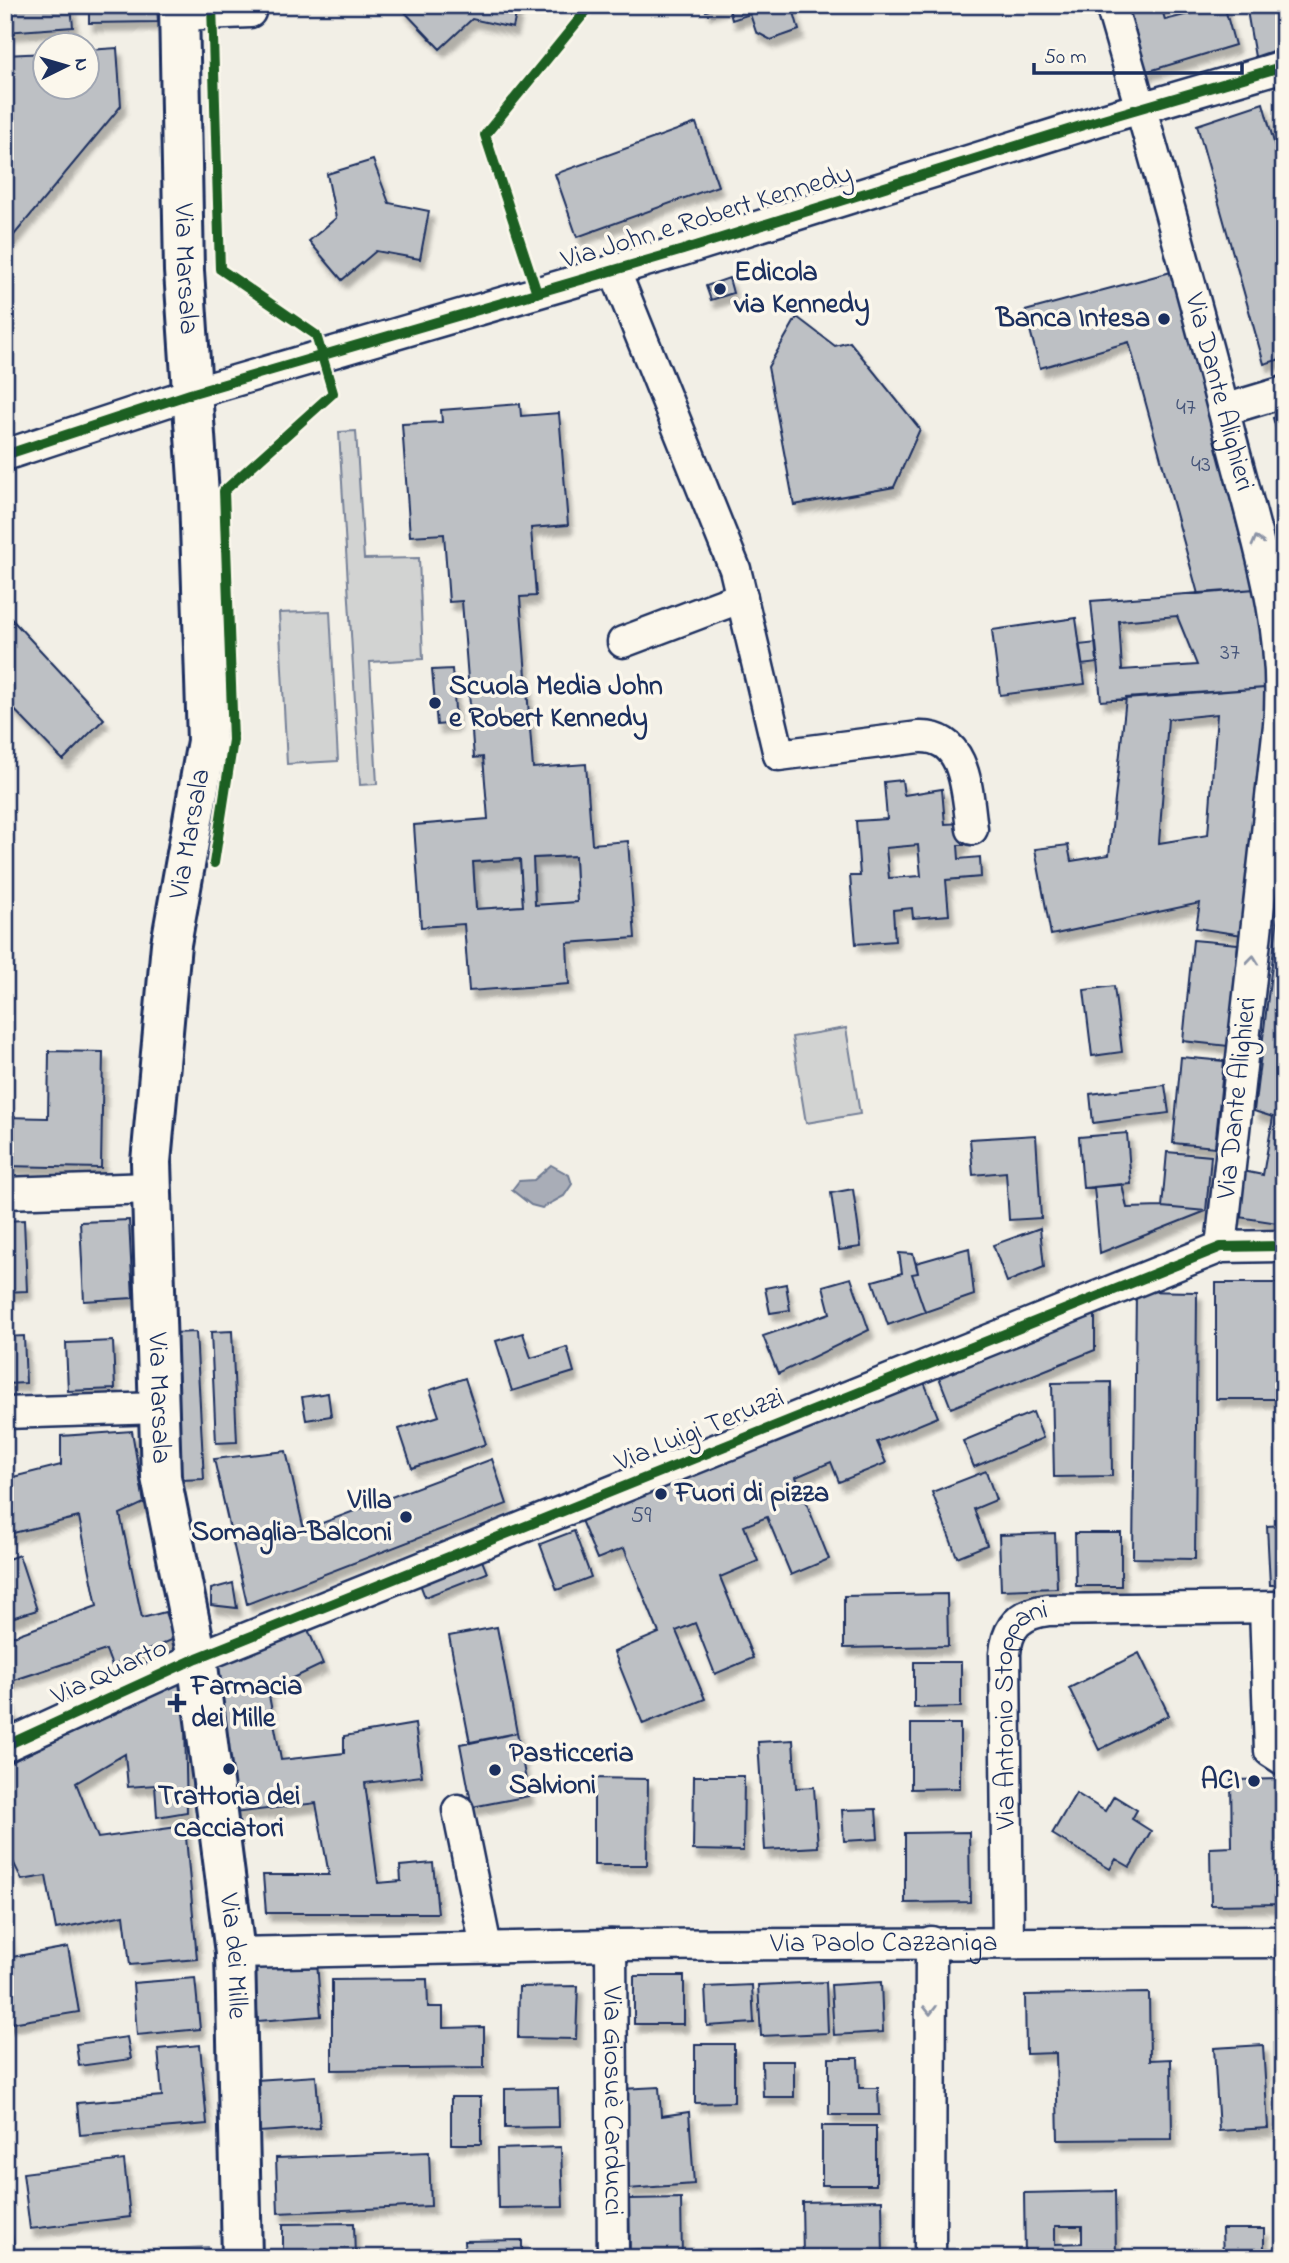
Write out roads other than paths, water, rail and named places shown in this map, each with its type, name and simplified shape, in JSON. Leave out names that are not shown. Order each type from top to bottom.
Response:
[{"type":"main road","name":"Via Marsala","points":[[179,10],[184,271],[190,394],[199,495],[207,741],[171,944],[150,1162],[161,1477],[197,1658]]},
{"type":"main road","name":"Via dei Mille","points":[[197,1658],[235,1953],[242,2258]]},
{"type":"street","name":"Via Dante Alighieri","points":[[1111,5],[1224,410],[1268,584],[1278,641],[1281,686],[1279,725],[1221,1247]]},
{"type":"street","points":[[179,10],[250,12]]},
{"type":"street","name":"Via John e Robert Kennedy","points":[[5,455],[190,394],[1284,66]]},
{"type":"street","points":[[614,269],[735,569],[779,755],[919,737],[937,739],[952,750],[961,766],[972,830]]},
{"type":"street","points":[[1224,410],[1284,392]]},
{"type":"street","points":[[623,642],[742,597]]},
{"type":"street","points":[[5,1193],[151,1188]]},
{"type":"street","points":[[1221,1247],[1284,1246]]},
{"type":"street","name":"Via Luigi Teruzzi","points":[[197,1658],[1221,1247]]},
{"type":"street","points":[[5,1413],[159,1408]]},
{"type":"street","points":[[1274,1608],[1268,1738],[1270,1751],[1284,1760]]},
{"type":"street","name":"Via Antonio Stoppani","points":[[1008,1941],[1005,1654],[1010,1630],[1021,1617],[1048,1610],[1274,1608]]},
{"type":"street","name":"Via Quarto","points":[[5,1746],[197,1658]]},
{"type":"street","points":[[458,1810],[486,1947]]},
{"type":"street","name":"Via Paolo Cazzaniga","points":[[235,1953],[611,1945],[1008,1941],[1284,1942]]},
{"type":"street","points":[[930,1942],[930,2258]]},
{"type":"street","name":"Via Giosuè Carducci","points":[[611,1945],[613,2258]]},
{"type":"place","name":"Edicola via Kennedy","points":[[720,289]]},
{"type":"place","name":"Banca Intesa","points":[[1164,319]]},
{"type":"place","name":"Scuola Media John e Robert Kennedy","points":[[435,703]]},
{"type":"place","name":"Fuori di pizza","points":[[661,1494]]},
{"type":"place","name":"Villa Somaglia-Balconi","points":[[406,1517]]},
{"type":"place","name":"Farmacia dei Mille","points":[[177,1703]]},
{"type":"place","name":"Trattoria dei cacciatori","points":[[229,1769]]},
{"type":"place","name":"Pasticceria Salvioni","points":[[495,1770]]},
{"type":"place","name":"ACI","points":[[1254,1781]]}]
